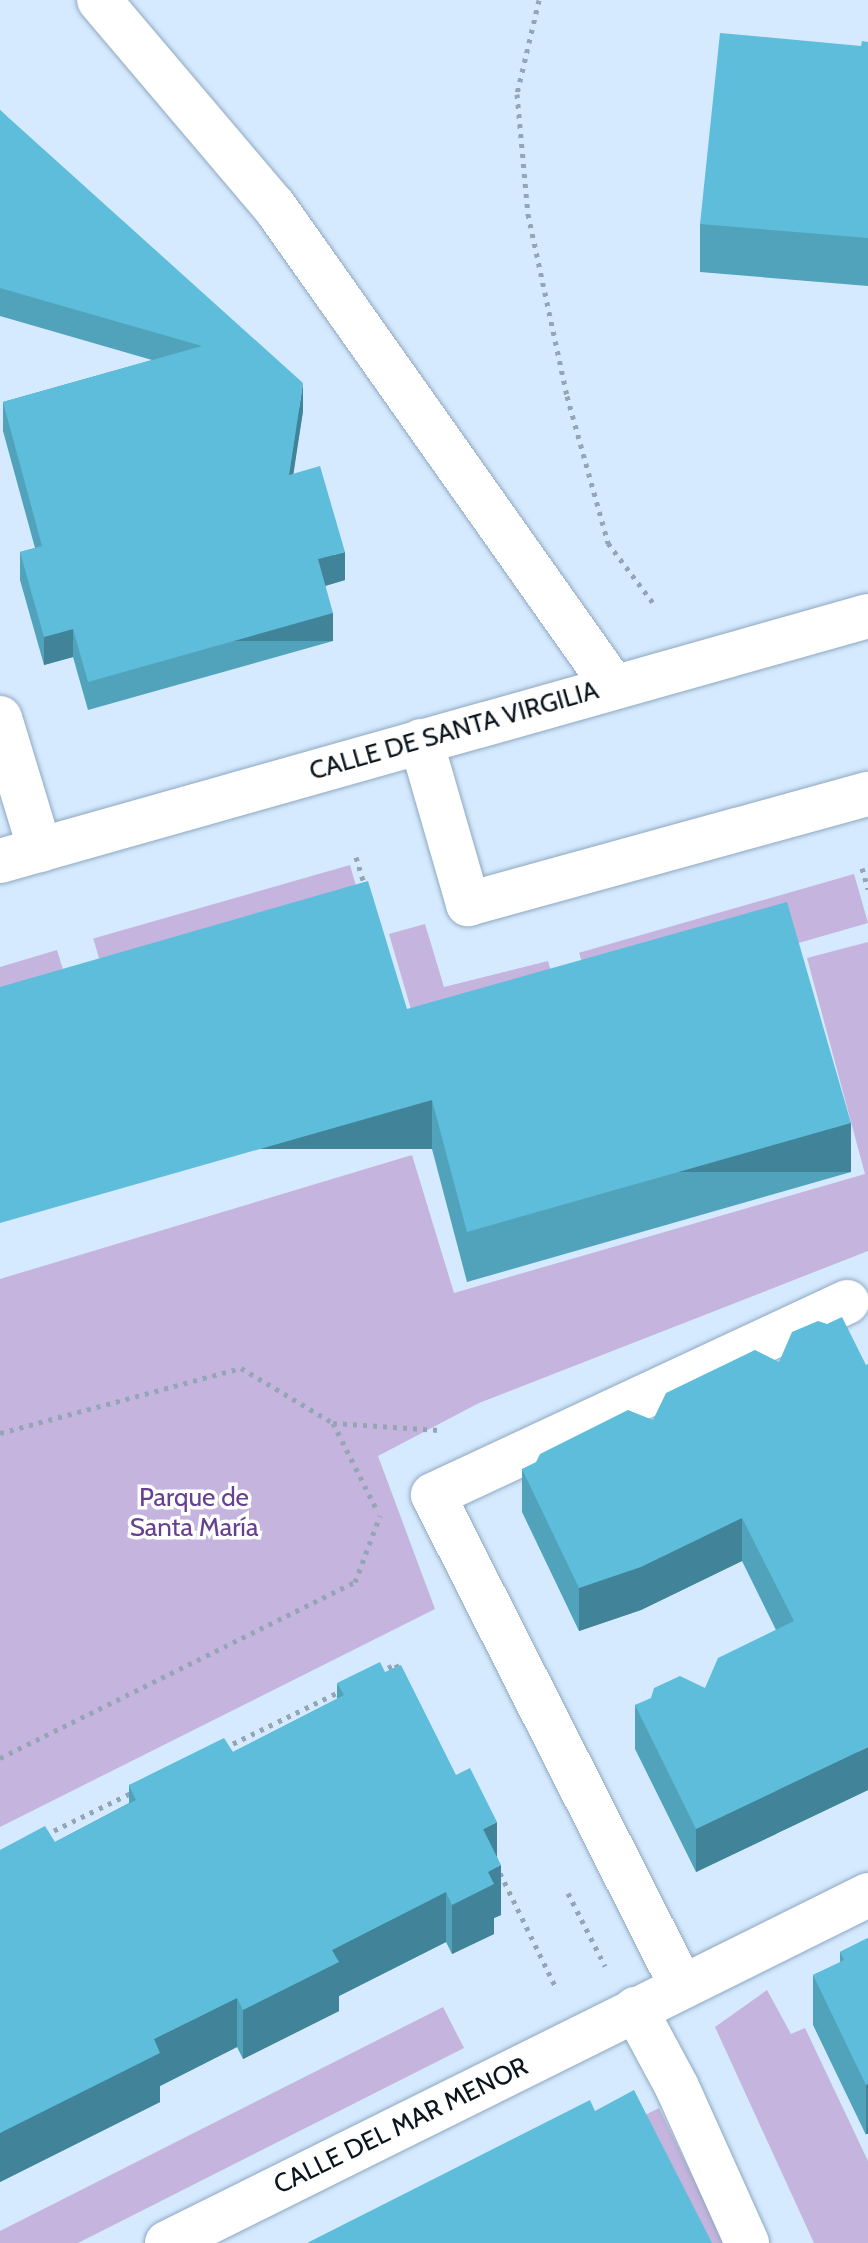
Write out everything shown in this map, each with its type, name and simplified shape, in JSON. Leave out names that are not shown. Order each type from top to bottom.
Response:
[{"type":"street","points":[[99,0],[274,206],[613,686]]},
{"type":"street","name":"CALLE DE SANTA VIRGILIA","points":[[0,718],[20,856],[868,616]]},
{"type":"street","points":[[421,741],[468,904],[868,794]]},
{"type":"street","points":[[681,1985],[433,1495],[847,1302]]},
{"type":"street","name":"CALLE DEL MAR MENOR","points":[[167,2243],[681,1985],[868,1895]]},
{"type":"street","points":[[635,2009],[677,2087],[747,2243]]},
{"type":"path","points":[[539,0],[517,94],[528,214],[567,396],[608,543],[654,604]]},
{"type":"path","points":[[356,857],[368,899]]},
{"type":"path","points":[[862,868],[868,889]]},
{"type":"path","points":[[0,1433],[241,1368],[333,1423],[441,1430]]},
{"type":"path","points":[[0,1758],[355,1582],[380,1516]]},
{"type":"path","points":[[368,1678],[396,1664],[403,1679]]},
{"type":"path","points":[[212,1754],[353,1685]]},
{"type":"path","points":[[42,1836],[141,1788]]},
{"type":"path","points":[[494,1863],[565,2005]]},
{"type":"green space","points":[[350,865],[366,920],[109,993],[93,939]]},
{"type":"green space","points":[[854,874],[868,923],[593,1002],[579,953]]},
{"type":"green space","points":[[425,924],[444,987],[548,961],[562,1009],[422,1047],[389,934]]},
{"type":"green space","name":"Parque de Santa María","points":[[868,942],[868,1251],[479,1403],[378,1456],[435,1609],[0,1827],[0,1279],[412,1155],[454,1293],[865,1174],[807,958]]},
{"type":"green space","points":[[57,950],[74,1006],[0,1026],[0,967]]},
{"type":"green space","points":[[767,1990],[791,2034],[805,2028],[868,2161],[868,2243],[814,2243],[715,2027]]},
{"type":"green space","points":[[443,2007],[464,2048],[78,2243],[0,2243],[0,2231]]},
{"type":"green space","points":[[659,2108],[725,2243],[698,2243],[635,2120]]},
{"type":"building","points":[[720,33],[861,46],[862,41],[868,42],[868,238],[700,224]]},
{"type":"building","points":[[0,110],[303,383],[289,475],[320,466],[345,552],[318,559],[333,613],[88,682],[73,629],[44,637],[20,552],[42,546],[3,402],[202,346],[0,288]]},
{"type":"building","points":[[368,881],[407,1009],[787,902],[851,1123],[467,1232],[432,1100],[0,1223],[0,987]]},
{"type":"building","points":[[842,1317],[868,1364],[868,1747],[696,1829],[635,1705],[651,1698],[654,1688],[680,1676],[705,1688],[718,1658],[794,1621],[742,1518],[641,1567],[579,1588],[522,1469],[536,1462],[540,1454],[628,1410],[653,1420],[666,1393],[755,1350],[779,1362],[792,1332],[818,1321],[827,1324]]},
{"type":"building","points":[[380,1662],[385,1672],[401,1665],[456,1775],[470,1768],[497,1822],[483,1829],[501,1865],[488,1872],[494,1884],[452,1905],[446,1892],[332,1950],[339,1962],[243,2010],[237,1998],[154,2039],[160,2053],[0,2133],[0,1850],[45,1826],[55,1842],[136,1800],[129,1785],[224,1738],[233,1752],[344,1695],[337,1683]]},
{"type":"building","points":[[868,1938],[866,2085],[813,1975],[844,1960],[840,1952]]},
{"type":"building","points":[[634,2090],[712,2243],[307,2243],[590,2100],[595,2111]]}]
